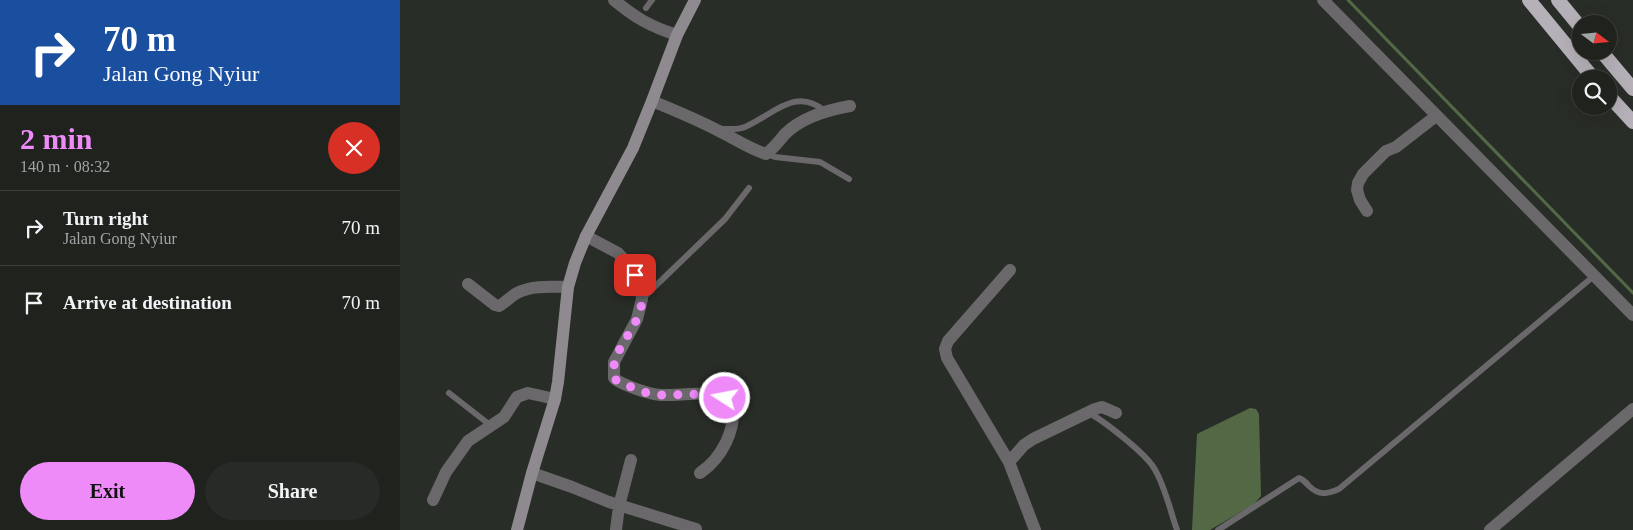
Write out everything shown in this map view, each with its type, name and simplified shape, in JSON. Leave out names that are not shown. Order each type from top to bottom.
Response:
[{"type":"highway","points":[[1529,0],[1587,70]]},
{"type":"highway","points":[[1558,0],[1572,17]]},
{"type":"highway","points":[[1608,60],[1633,89]]},
{"type":"highway","points":[[1617,105],[1633,122]]},
{"type":"main road","points":[[517,530],[555,399],[568,287],[575,263],[586,236],[633,148],[677,34],[695,0]]},
{"type":"street","points":[[614,0],[641,21],[657,29],[677,34]]},
{"type":"street","points":[[1323,0],[1633,315]]},
{"type":"street","points":[[652,101],[692,117],[746,146],[766,154],[785,134],[797,125],[825,111],[850,106]]},
{"type":"street","points":[[1367,211],[1360,200],[1358,190],[1358,183],[1363,174],[1386,151],[1396,147],[1436,116]]},
{"type":"street","points":[[586,236],[618,253],[628,264],[641,290],[642,299],[637,319],[614,362],[614,378],[618,382],[647,393],[662,395],[706,394],[725,398],[732,403],[734,412],[724,447],[710,466],[700,473]]},
{"type":"street","points":[[1010,270],[948,341],[945,349],[947,358],[1009,462],[1035,530]]},
{"type":"street","points":[[468,284],[494,305],[499,306],[517,293],[534,287],[568,287]]},
{"type":"street","points":[[433,500],[446,472],[468,441],[504,417],[517,397],[528,393],[555,399]]},
{"type":"street","points":[[1009,462],[1024,445],[1033,439],[1087,413],[1102,407],[1116,413]]},
{"type":"street","points":[[1490,530],[1633,409]]},
{"type":"street","points":[[616,530],[619,506],[631,460]]},
{"type":"street","points":[[532,473],[619,506],[696,529]]},
{"type":"lane","points":[[646,8],[652,0]]},
{"type":"lane","points":[[715,128],[743,128],[795,101],[812,102],[825,111]]},
{"type":"lane","points":[[766,154],[775,157],[820,162],[849,179]]},
{"type":"lane","points":[[642,299],[726,219],[749,188]]},
{"type":"lane","points":[[1218,530],[1299,478],[1314,491],[1321,494],[1339,489],[1595,276]]},
{"type":"lane","points":[[449,393],[490,425]]},
{"type":"lane","points":[[1087,413],[1105,422],[1153,467],[1177,530]]},
{"type":"shaded area","points":[[1250,408],[1256,409],[1259,414],[1261,496],[1254,504],[1210,530],[1192,530],[1197,434]]},
{"type":"waterway","points":[[1348,0],[1633,293]]},
{"type":"route","points":[[635,275],[641,290],[642,299],[637,319],[614,362],[614,378],[618,382],[647,393],[662,395],[693,393],[725,398]]}]
